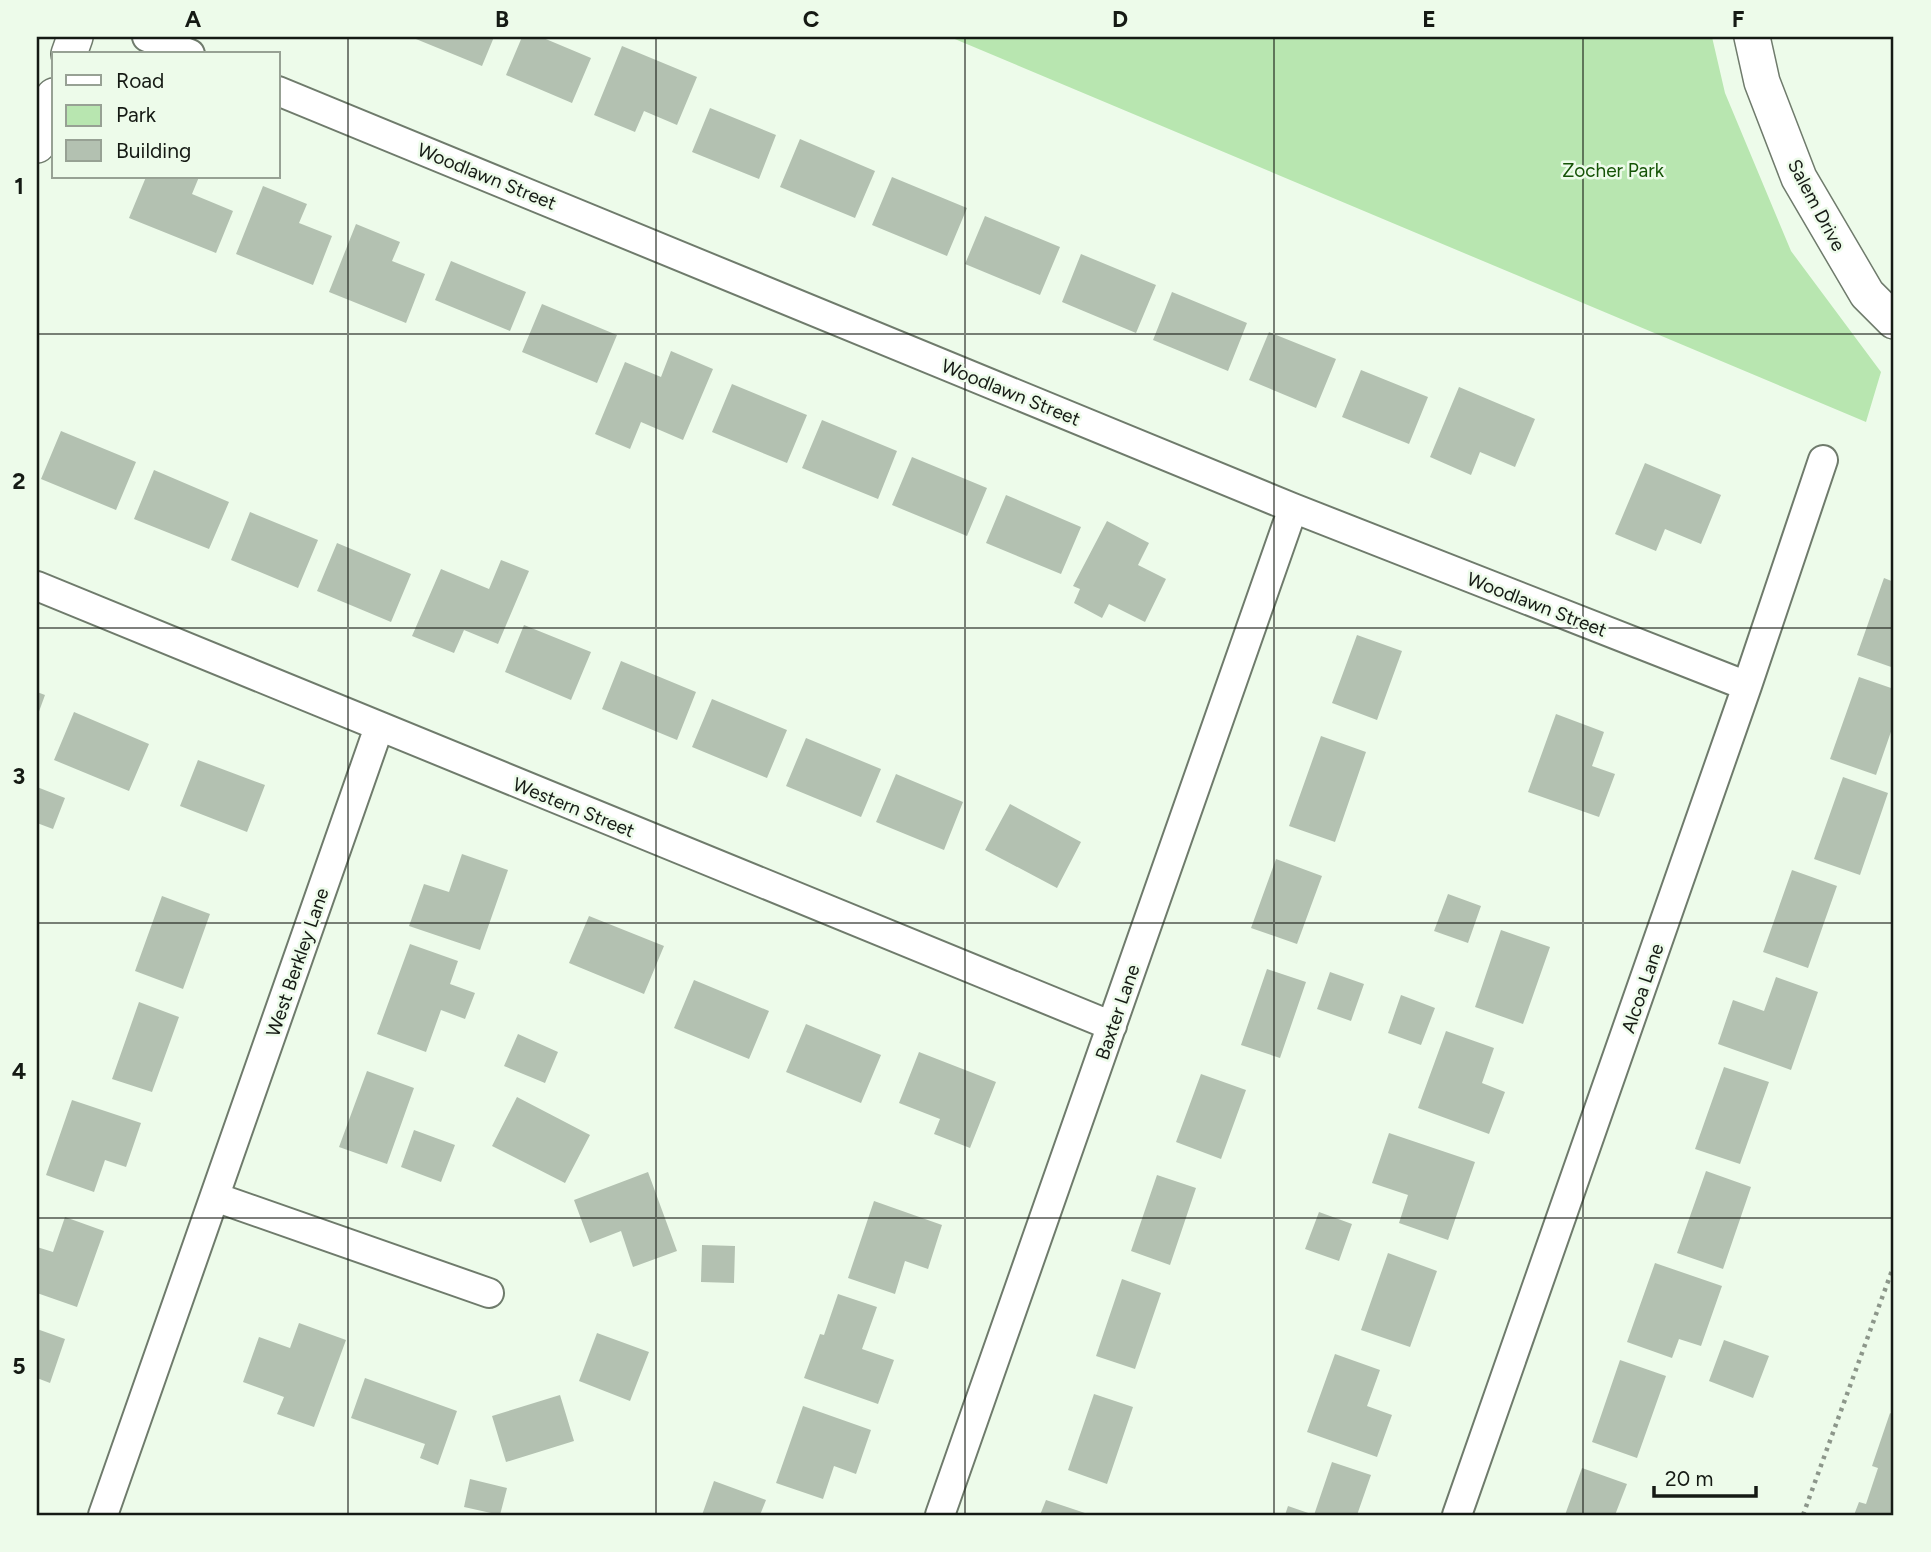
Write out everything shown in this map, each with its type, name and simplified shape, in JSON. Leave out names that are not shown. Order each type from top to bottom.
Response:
[{"type":"street","points":[[147,37],[185,52]]},
{"type":"street","name":"Salem Drive","points":[[1752,37],[1762,82],[1799,178],[1867,294],[1894,321]]},
{"type":"street","name":"Woodlawn Street","points":[[280,92],[1293,508],[1747,687]]},
{"type":"street","points":[[37,145],[52,102]]},
{"type":"street","name":"Alcoa Lane","points":[[1457,1515],[1747,687],[1823,460]]},
{"type":"street","name":"Baxter Lane","points":[[940,1515],[1293,508]]},
{"type":"street","name":"Western Street","points":[[37,586],[1112,1026]]},
{"type":"street","name":"West Berkley Lane","points":[[103,1515],[379,727]]},
{"type":"street","points":[[215,1197],[489,1293]]},
{"type":"path","points":[[1803,1515],[1894,1265]]},
{"type":"green space","name":"Zocher Park","points":[[950,37],[1712,37],[1725,93],[1791,251],[1881,372],[1866,422]]},
{"type":"building","points":[[411,37],[494,37],[482,66]]},
{"type":"building","points":[[522,37],[541,37],[591,58],[572,103],[506,75]]},
{"type":"building","points":[[622,46],[697,77],[677,125],[644,111],[635,132],[594,115]]},
{"type":"building","points":[[710,108],[776,135],[759,179],[692,152]]},
{"type":"building","points":[[800,139],[875,171],[855,218],[780,187]]},
{"type":"building","points":[[892,177],[967,208],[947,256],[872,225]]},
{"type":"building","points":[[146,178],[199,178],[192,194],[233,211],[216,253],[129,218]]},
{"type":"building","points":[[263,186],[307,204],[299,223],[332,236],[313,285],[236,254]]},
{"type":"building","points":[[985,216],[1060,247],[1040,295],[965,264]]},
{"type":"building","points":[[356,224],[400,242],[392,261],[425,274],[406,323],[329,292]]},
{"type":"building","points":[[1081,254],[1156,285],[1136,333],[1062,302]]},
{"type":"building","points":[[451,261],[526,292],[510,331],[435,300]]},
{"type":"building","points":[[1172,292],[1247,323],[1228,371],[1153,340]]},
{"type":"building","points":[[542,304],[617,335],[597,383],[522,352]]},
{"type":"building","points":[[1269,332],[1336,359],[1316,408],[1249,380]]},
{"type":"building","points":[[671,351],[713,369],[683,440],[641,422],[630,449],[595,434],[625,362],[661,377]]},
{"type":"building","points":[[1361,370],[1428,397],[1409,444],[1342,417]]},
{"type":"building","points":[[732,384],[807,415],[787,463],[712,432]]},
{"type":"building","points":[[1459,387],[1535,419],[1515,467],[1480,452],[1471,475],[1430,457]]},
{"type":"building","points":[[822,420],[897,451],[878,499],[802,468]]},
{"type":"building","points":[[61,431],[136,462],[116,510],[41,479]]},
{"type":"building","points":[[912,457],[987,488],[967,536],[892,505]]},
{"type":"building","points":[[1645,463],[1721,495],[1701,544],[1665,529],[1656,551],[1615,534]]},
{"type":"building","points":[[154,470],[229,502],[209,549],[134,519]]},
{"type":"building","points":[[1006,495],[1081,527],[1061,574],[986,543]]},
{"type":"building","points":[[250,512],[318,540],[298,588],[231,560]]},
{"type":"building","points":[[1107,521],[1149,543],[1138,565],[1166,579],[1145,622],[1109,604],[1102,618],[1074,603],[1080,589],[1073,586]]},
{"type":"building","points":[[337,543],[411,574],[391,622],[317,591]]},
{"type":"building","points":[[501,560],[529,571],[498,644],[464,630],[454,653],[412,636],[441,569],[489,589]]},
{"type":"building","points":[[1884,578],[1894,582],[1894,668],[1857,655]]},
{"type":"building","points":[[524,625],[591,652],[571,700],[505,672]]},
{"type":"building","points":[[1357,635],[1402,651],[1377,720],[1332,703]]},
{"type":"building","points":[[621,661],[696,692],[677,740],[602,709]]},
{"type":"building","points":[[1859,677],[1894,689],[1894,723],[1876,775],[1830,759]]},
{"type":"building","points":[[37,692],[45,695],[37,717]]},
{"type":"building","points":[[712,699],[787,730],[767,778],[692,747]]},
{"type":"building","points":[[74,712],[149,744],[129,791],[54,760]]},
{"type":"building","points":[[1556,714],[1604,732],[1592,766],[1615,774],[1599,817],[1528,792]]},
{"type":"building","points":[[1321,736],[1366,752],[1335,842],[1289,826]]},
{"type":"building","points":[[806,738],[881,769],[861,817],[786,786]]},
{"type":"building","points":[[198,760],[265,785],[247,832],[180,806]]},
{"type":"building","points":[[896,774],[963,802],[944,850],[876,822]]},
{"type":"building","points":[[1843,777],[1888,793],[1860,875],[1814,859]]},
{"type":"building","points":[[37,787],[65,798],[53,829],[37,823]]},
{"type":"building","points":[[1010,804],[1081,842],[1057,888],[985,850]]},
{"type":"building","points":[[462,854],[508,870],[480,950],[409,926],[424,884],[449,892]]},
{"type":"building","points":[[1276,859],[1322,876],[1297,944],[1251,928]]},
{"type":"building","points":[[1792,870],[1837,886],[1808,968],[1763,952]]},
{"type":"building","points":[[1448,894],[1481,906],[1468,943],[1434,931]]},
{"type":"building","points":[[162,896],[210,914],[183,989],[135,971]]},
{"type":"building","points":[[589,916],[664,946],[644,994],[569,963]]},
{"type":"building","points":[[1501,930],[1550,947],[1523,1024],[1475,1007]]},
{"type":"building","points":[[410,944],[458,961],[450,984],[475,993],[465,1019],[441,1010],[426,1052],[377,1034]]},
{"type":"building","points":[[1267,969],[1306,982],[1280,1058],[1241,1045]]},
{"type":"building","points":[[1330,972],[1364,984],[1351,1021],[1317,1009]]},
{"type":"building","points":[[1776,977],[1818,992],[1791,1070],[1718,1044],[1733,1000],[1764,1011]]},
{"type":"building","points":[[694,980],[769,1011],[749,1059],[674,1028]]},
{"type":"building","points":[[1401,995],[1435,1008],[1421,1045],[1388,1033]]},
{"type":"building","points":[[139,1002],[179,1017],[152,1092],[112,1079]]},
{"type":"building","points":[[806,1024],[881,1055],[861,1103],[786,1072]]},
{"type":"building","points":[[1446,1031],[1494,1048],[1482,1083],[1505,1092],[1489,1134],[1418,1108]]},
{"type":"building","points":[[518,1034],[558,1052],[545,1083],[504,1066]]},
{"type":"building","points":[[919,1052],[996,1082],[970,1148],[934,1134],[940,1119],[899,1103]]},
{"type":"building","points":[[1724,1067],[1769,1082],[1740,1164],[1695,1149]]},
{"type":"building","points":[[367,1071],[414,1088],[387,1164],[339,1147]]},
{"type":"building","points":[[1201,1074],[1246,1090],[1221,1159],[1176,1142]]},
{"type":"building","points":[[517,1097],[590,1135],[565,1183],[492,1146]]},
{"type":"building","points":[[72,1100],[141,1123],[126,1167],[105,1160],[94,1192],[46,1175]]},
{"type":"building","points":[[414,1130],[455,1145],[441,1182],[401,1167]]},
{"type":"building","points":[[1389,1133],[1475,1162],[1448,1240],[1399,1223],[1408,1195],[1372,1183]]},
{"type":"building","points":[[1706,1171],[1751,1187],[1723,1269],[1677,1253]]},
{"type":"building","points":[[648,1172],[677,1251],[633,1267],[621,1231],[590,1243],[574,1200]]},
{"type":"building","points":[[1157,1175],[1196,1188],[1170,1265],[1131,1251]]},
{"type":"building","points":[[874,1201],[942,1225],[928,1269],[905,1261],[895,1294],[848,1278]]},
{"type":"building","points":[[1319,1212],[1352,1224],[1339,1261],[1305,1249]]},
{"type":"building","points":[[65,1217],[104,1231],[77,1307],[37,1293],[37,1247],[53,1252]]},
{"type":"building","points":[[702,1245],[735,1246],[734,1283],[701,1282]]},
{"type":"building","points":[[1388,1253],[1437,1271],[1410,1347],[1361,1330]]},
{"type":"building","points":[[1655,1263],[1722,1286],[1701,1346],[1679,1339],[1672,1358],[1627,1342]]},
{"type":"building","points":[[1122,1279],[1161,1293],[1135,1369],[1096,1356]]},
{"type":"building","points":[[838,1294],[877,1307],[862,1349],[894,1360],[878,1404],[804,1378],[820,1334],[824,1335]]},
{"type":"building","points":[[299,1323],[346,1340],[314,1427],[277,1414],[284,1397],[243,1382],[259,1337],[290,1348]]},
{"type":"building","points":[[37,1329],[65,1339],[50,1383],[37,1378]]},
{"type":"building","points":[[597,1333],[649,1352],[630,1401],[579,1381]]},
{"type":"building","points":[[1724,1340],[1769,1356],[1753,1398],[1709,1381]]},
{"type":"building","points":[[1335,1354],[1380,1370],[1367,1406],[1392,1415],[1377,1457],[1307,1432]]},
{"type":"building","points":[[1620,1360],[1666,1376],[1637,1458],[1592,1442]]},
{"type":"building","points":[[365,1378],[457,1411],[438,1465],[420,1458],[425,1444],[351,1418]]},
{"type":"building","points":[[1094,1394],[1133,1407],[1107,1484],[1068,1470]]},
{"type":"building","points":[[560,1395],[574,1441],[506,1462],[492,1416]]},
{"type":"building","points":[[803,1406],[871,1430],[856,1474],[834,1466],[823,1499],[776,1483]]},
{"type":"building","points":[[1890,1413],[1894,1415],[1894,1515],[1854,1515],[1859,1502],[1866,1504],[1878,1468],[1872,1466]]},
{"type":"building","points":[[1332,1462],[1371,1475],[1357,1515],[1314,1515]]},
{"type":"building","points":[[1582,1468],[1627,1484],[1615,1515],[1565,1515]]},
{"type":"building","points":[[470,1479],[507,1488],[500,1515],[464,1507]]},
{"type":"building","points":[[714,1481],[766,1500],[760,1515],[702,1515]]},
{"type":"building","points":[[1046,1500],[1085,1513],[1040,1515]]},
{"type":"building","points":[[1288,1506],[1314,1515],[1285,1515]]}]
